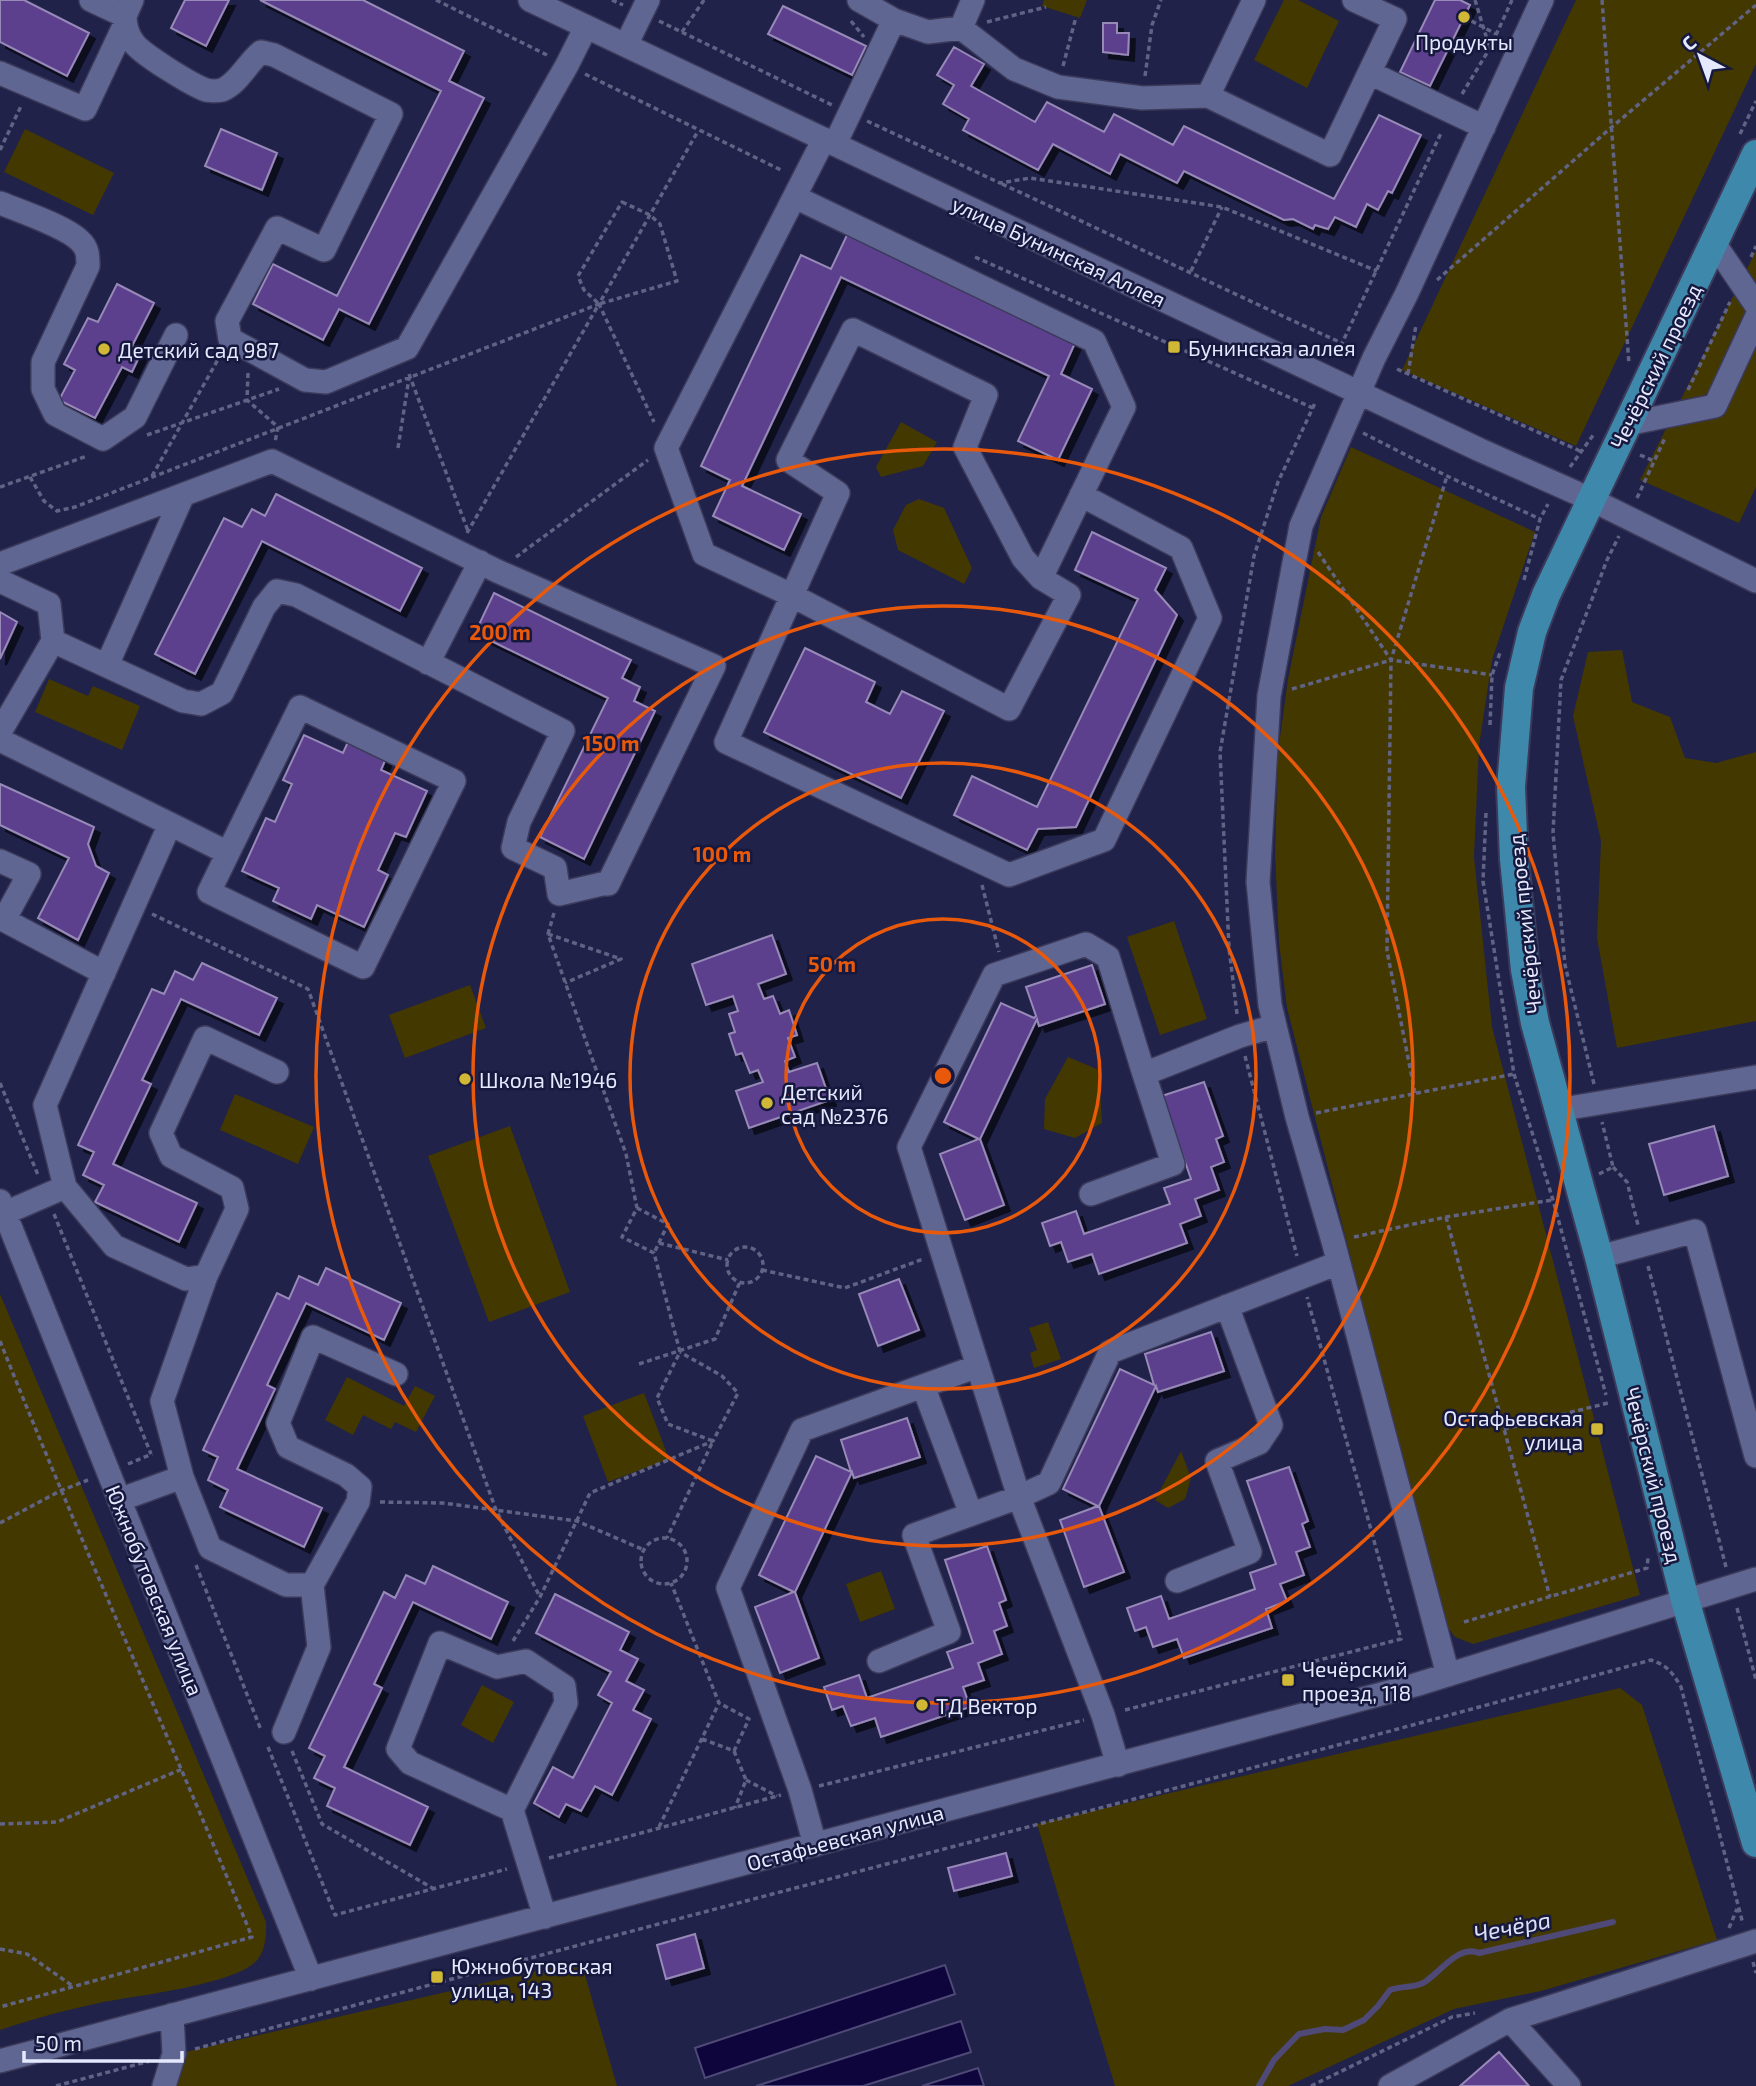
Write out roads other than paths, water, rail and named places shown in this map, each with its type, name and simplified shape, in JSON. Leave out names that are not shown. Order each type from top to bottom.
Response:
[{"type":"main road","name":"Чечёрский проезд","points":[[1756,154],[1546,595],[1529,643],[1516,712],[1511,787],[1514,859],[1525,970],[1535,1023],[1599,1257],[1685,1600],[1756,1843]]},
{"type":"street","points":[[91,0],[128,14]]},
{"type":"street","name":"улица Бунинская Аллея","points":[[530,0],[1590,499],[1756,581]]},
{"type":"street","points":[[859,0],[894,20],[928,32],[961,28],[1014,69],[1058,87],[1142,99],[1208,96],[1330,155],[1395,19],[1354,0]]},
{"type":"street","points":[[961,28],[973,0]]},
{"type":"street","points":[[1208,96],[1254,0]]},
{"type":"street","points":[[1448,1675],[1275,1026],[1270,1005],[1258,882],[1269,696],[1301,526],[1374,358],[1542,0]]},
{"type":"street","points":[[626,46],[645,6]]},
{"type":"street","points":[[0,73],[85,109],[128,14]]},
{"type":"street","points":[[128,14],[133,42],[147,56],[207,90],[221,90],[233,82],[261,51],[391,114],[324,250],[277,228],[227,321],[239,344],[305,380],[326,382],[407,348],[586,27]]},
{"type":"street","points":[[894,20],[850,113],[795,197],[666,447],[704,554],[791,595],[1009,709],[1069,594],[1041,578],[1023,558],[965,447],[986,396],[853,330],[788,460],[838,493],[791,595],[726,742],[1009,875],[1104,840],[1210,618],[1181,548],[1082,495]]},
{"type":"street","points":[[1370,73],[1484,127]]},
{"type":"street","points":[[795,197],[1094,341],[1124,407],[1041,578]]},
{"type":"street","points":[[0,203],[69,233],[80,240],[88,252],[88,266],[43,362],[43,389],[55,414],[103,439],[135,417],[176,335]]},
{"type":"street","points":[[1714,243],[1756,305]]},
{"type":"street","points":[[1627,424],[1716,406],[1756,318]]},
{"type":"street","points":[[0,564],[272,461],[462,541],[488,566],[714,666],[608,884],[559,894],[555,868],[513,848],[519,822],[563,731],[296,595],[277,592],[264,607],[222,693],[201,704],[183,701],[53,641]]},
{"type":"street","points":[[107,665],[183,495]]},
{"type":"street","points":[[428,663],[488,566]]},
{"type":"street","points":[[0,581],[48,604],[53,641],[0,732]]},
{"type":"street","points":[[300,707],[454,782],[363,967],[209,892],[228,853],[300,707]]},
{"type":"street","points":[[0,740],[228,853]]},
{"type":"street","points":[[170,824],[45,1105],[65,1187],[114,1246],[186,1279],[206,1276]]},
{"type":"street","points":[[0,861],[29,874],[4,920],[104,973]]},
{"type":"street","points":[[1091,1194],[1173,1164],[1108,957],[1086,944],[994,975],[909,1147],[1019,1497],[1103,1715],[1118,1765]]},
{"type":"street","points":[[1144,1074],[1275,1026]]},
{"type":"street","points":[[277,1072],[205,1038],[161,1133],[170,1156],[232,1188],[237,1209],[206,1276],[162,1401],[181,1477],[210,1548],[286,1585],[312,1585]]},
{"type":"street","points":[[1557,1110],[1756,1077]]},
{"type":"street","points":[[2,1207],[65,1187]]},
{"type":"street","name":"Южнобутовская улица","points":[[2,1207],[311,1979]]},
{"type":"street","points":[[1599,1257],[1695,1231],[1756,1455]]},
{"type":"street","points":[[879,1661],[949,1633],[914,1535],[1019,1497],[1049,1483],[1110,1352],[1227,1306],[1336,1252]]},
{"type":"street","points":[[1177,1581],[1250,1552],[1217,1461],[1259,1443],[1271,1425],[1227,1306]]},
{"type":"street","points":[[284,1732],[319,1647],[312,1585],[358,1502],[360,1487],[346,1475],[288,1447],[278,1423],[313,1336],[396,1374]]},
{"type":"street","points":[[815,1845],[788,1793],[729,1588],[802,1430],[978,1366]]},
{"type":"street","points":[[928,1399],[971,1514]]},
{"type":"street","points":[[119,1500],[181,1477]]},
{"type":"street","name":"Остафьевская улица","points":[[0,2061],[1448,1675],[1756,1578]]},
{"type":"street","points":[[512,1810],[410,1763],[398,1749],[440,1643],[497,1667],[526,1661],[564,1686],[566,1703],[512,1810],[545,1917]]},
{"type":"street","points":[[1390,2086],[1510,2020],[1752,1943]]},
{"type":"street","points":[[164,2086],[174,2054],[172,2015]]},
{"type":"street","points":[[1510,2020],[1569,2086]]},
{"type":"waterway","name":"Чечёра","points":[[1259,2086],[1274,2060],[1299,2034],[1325,2029],[1343,2030],[1364,2020],[1390,1990],[1423,1983],[1456,1956],[1613,1922]]},
{"type":"place","name":"Продукты","points":[[1464,17]]},
{"type":"place","name":"Бунинская аллея","points":[[1174,347]]},
{"type":"place","name":"Детский сад 987","points":[[104,349]]},
{"type":"place","name":"Школа №1946","points":[[465,1079]]},
{"type":"place","name":"Детский сад №2376","points":[[767,1103]]},
{"type":"place","name":"Остафьевская улица","points":[[1597,1429]]},
{"type":"place","name":"Чечёрский проезд, 118","points":[[1288,1680]]},
{"type":"place","name":"ТД Вектор","points":[[922,1705]]},
{"type":"place","name":"Южнобутовская улица, 143","points":[[437,1977]]}]
